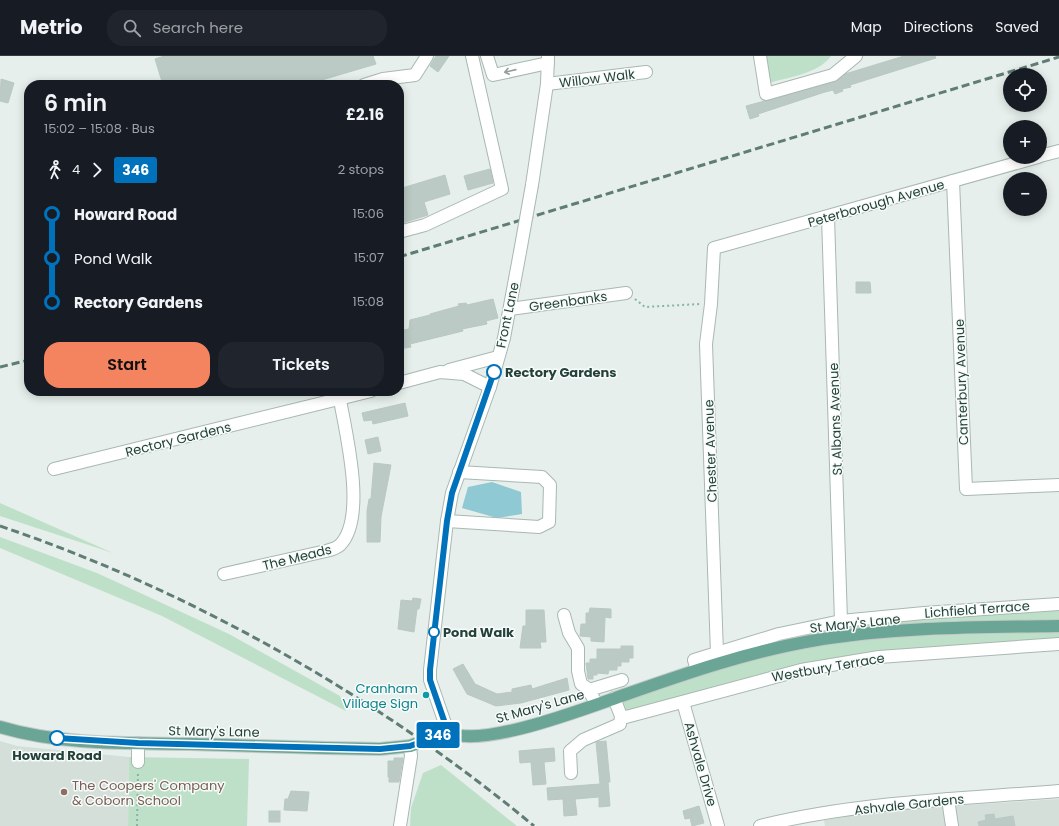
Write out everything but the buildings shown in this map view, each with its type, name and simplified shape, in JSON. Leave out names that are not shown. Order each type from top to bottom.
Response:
[{"type":"main road","name":"St Mary's Lane","points":[[0,727],[28,734],[54,738],[138,743],[358,749],[410,746],[448,732],[454,736],[464,736],[509,731],[540,723],[697,670],[759,652],[812,641],[863,635],[994,627],[1059,626]]},
{"type":"street","points":[[380,80],[415,75],[427,56]]},
{"type":"street","points":[[404,230],[425,224],[502,189],[472,56]]},
{"type":"street","points":[[487,56],[493,75],[548,60]]},
{"type":"street","points":[[760,56],[766,94],[833,75],[856,56]]},
{"type":"street","name":"Front Lane","points":[[448,732],[430,680],[447,521],[452,493],[490,387],[510,309],[548,84],[548,60]]},
{"type":"street","name":"Willow Walk","points":[[548,84],[646,72]]},
{"type":"street","name":"Peterborough Avenue","points":[[1047,155],[1059,151]]},
{"type":"street","name":"Peterborough Avenue","points":[[714,248],[1014,164]]},
{"type":"street","name":"Canterbury Avenue","points":[[953,181],[966,489],[1059,485]]},
{"type":"street","name":"St Albans Avenue","points":[[828,217],[841,621]]},
{"type":"street","name":"Chester Avenue","points":[[714,248],[711,304],[706,344],[717,653]]},
{"type":"street","name":"Greenbanks","points":[[510,309],[626,293]]},
{"type":"street","points":[[404,382],[498,357]]},
{"type":"street","points":[[440,372],[464,374],[490,387]]},
{"type":"street","name":"Rectory Gardens","points":[[54,469],[354,396]]},
{"type":"street","name":"The Meads","points":[[224,574],[326,551],[340,546],[350,529],[353,500],[352,464],[340,400]]},
{"type":"street","points":[[447,521],[539,527],[549,522],[550,485],[542,477],[459,472]]},
{"type":"street","name":"Lichfield Terrace","points":[[697,670],[694,660],[785,632],[841,621],[924,612],[1059,604]]},
{"type":"street","points":[[564,615],[569,633],[578,648],[578,671],[581,684],[589,690],[597,704]]},
{"type":"street","name":"Westbury Terrace","points":[[621,716],[630,716],[683,702],[768,677],[879,657],[1059,644]]},
{"type":"street","points":[[589,690],[622,680]]},
{"type":"street","points":[[571,773],[570,751],[583,740],[620,724],[621,716],[614,698]]},
{"type":"street","name":"Ashvale Drive","points":[[683,702],[718,826]]},
{"type":"street","points":[[138,743],[138,762]]},
{"type":"street","points":[[400,826],[411,756],[410,746]]},
{"type":"street","name":"Ashvale Gardens","points":[[760,826],[801,816],[903,803],[1059,791]]},
{"type":"street","points":[[948,799],[952,826]]},
{"type":"path","points":[[626,293],[645,307],[711,304]]},
{"type":"path","points":[[137,826],[138,762]]},
{"type":"shaded area","name":"The Coopers' Company & Coborn School","points":[[0,741],[17,746],[129,757],[128,826],[0,826]]},
{"type":"shaded area","points":[[1059,799],[1059,826],[825,826],[824,820],[903,809]]},
{"type":"green space","points":[[764,56],[831,56],[819,67],[811,71],[769,83]]},
{"type":"green space","points":[[0,503],[113,553],[0,516]]},
{"type":"green space","points":[[0,537],[97,573],[229,634],[340,696],[346,711],[162,616],[0,548]]},
{"type":"green space","points":[[1059,610],[1059,622],[898,627],[841,630],[806,634],[823,628],[894,620]]},
{"type":"green space","points":[[1059,631],[1059,641],[918,650],[625,711],[622,703],[625,697],[748,660],[821,644],[887,637]]},
{"type":"green space","points":[[129,757],[249,759],[247,826],[128,826]]},
{"type":"green space","points":[[441,765],[517,826],[410,826],[411,808],[423,773]]},
{"type":"water","points":[[492,482],[521,492],[522,514],[497,518],[462,508],[468,487]]},
{"type":"railway","points":[[404,255],[1059,57]]},
{"type":"railway","points":[[0,367],[24,361]]},
{"type":"railway","points":[[0,526],[71,552],[142,582],[212,615],[280,652],[347,692],[412,734],[475,779],[534,826]]},
{"type":"bus line","name":"346","points":[[57,738],[138,743],[380,749],[410,746],[448,732],[430,680],[431,651],[447,521],[452,493],[494,372]]},
{"type":"place","name":"Rectory Gardens","points":[[494,372]]},
{"type":"place","name":"Pond Walk","points":[[434,632]]},
{"type":"place","name":"Cranham Village Sign","points":[[426,695]]},
{"type":"place","name":"Howard Road","points":[[57,738]]},
{"type":"place","name":"The Coopers' Company & Coborn School","points":[[64,792]]}]
